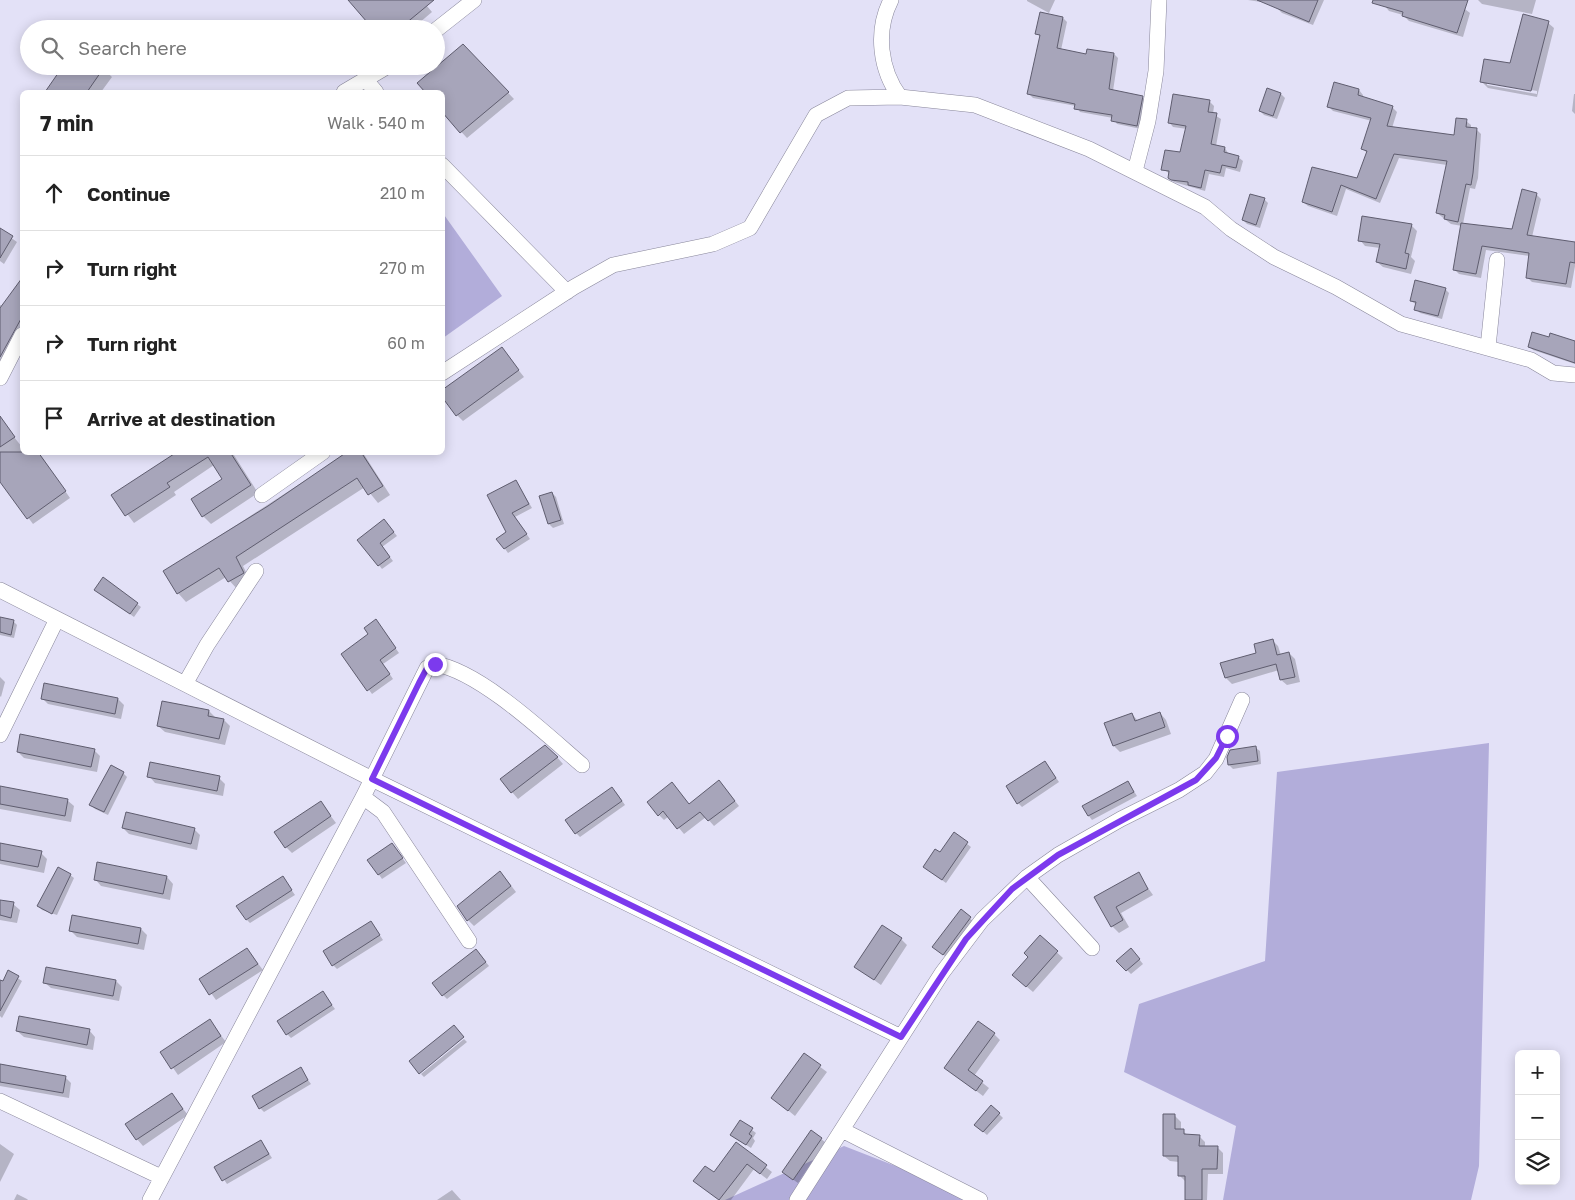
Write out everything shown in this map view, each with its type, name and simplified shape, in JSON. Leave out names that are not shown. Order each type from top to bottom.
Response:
[{"type":"street","points":[[445,23],[474,0]]},
{"type":"street","points":[[891,0],[884,18],[882,42],[886,71],[900,97]]},
{"type":"street","points":[[1135,171],[1148,121],[1156,71],[1159,0]]},
{"type":"street","points":[[348,90],[374,75]]},
{"type":"street","points":[[366,80],[374,90]]},
{"type":"street","points":[[445,371],[567,292],[613,265],[714,244],[750,228],[816,115],[848,98],[900,97],[975,105],[1089,149],[1205,207],[1231,229],[1274,257],[1336,287],[1401,324],[1531,360],[1553,372],[1575,375]]},
{"type":"street","points":[[445,167],[567,292]]},
{"type":"street","points":[[1488,347],[1497,260]]},
{"type":"street","points":[[0,378],[20,339]]},
{"type":"street","points":[[262,495],[319,455]]},
{"type":"street","points":[[185,684],[207,645],[256,571]]},
{"type":"street","points":[[0,590],[372,779],[901,1037]]},
{"type":"street","points":[[0,735],[57,620]]},
{"type":"street","points":[[150,1200],[363,797],[427,668],[435,664],[462,673],[503,700],[582,765]]},
{"type":"street","points":[[797,1200],[966,939],[999,901],[1026,877],[1058,855],[1121,819],[1179,790],[1205,773],[1216,758],[1242,700]]},
{"type":"street","points":[[363,797],[383,812],[469,941]]},
{"type":"street","points":[[1026,877],[1092,948]]},
{"type":"street","points":[[0,1100],[161,1177]]},
{"type":"street","points":[[842,1130],[980,1200]]},
{"type":"shaded area","points":[[445,216],[502,296],[445,337]]},
{"type":"shaded area","points":[[1489,743],[1479,1166],[1471,1200],[1223,1200],[1236,1126],[1124,1072],[1139,1004],[1265,961],[1277,772]]},
{"type":"shaded area","points":[[844,1146],[983,1200],[725,1200]]},
{"type":"building","points":[[348,0],[434,0],[410,20],[365,20]]},
{"type":"building","points":[[1257,0],[1318,0],[1309,22]]},
{"type":"building","points":[[1373,0],[1468,0],[1457,33],[1402,16],[1403,12],[1372,3]]},
{"type":"building","points":[[1040,12],[1063,17],[1057,48],[1086,54],[1087,49],[1114,53],[1109,89],[1143,96],[1137,126],[1111,121],[1112,115],[1074,109],[1075,104],[1027,94],[1040,35],[1035,34]]},
{"type":"building","points":[[1523,14],[1549,21],[1531,91],[1480,82],[1484,59],[1510,63]]},
{"type":"building","points":[[463,44],[509,92],[460,133],[445,116],[445,90],[423,90],[417,83],[426,75],[445,75],[445,59]]},
{"type":"building","points":[[57,75],[99,75],[88,90],[46,90]]},
{"type":"building","points":[[1334,82],[1359,89],[1358,95],[1393,106],[1387,126],[1454,135],[1456,118],[1467,119],[1466,127],[1477,128],[1471,185],[1466,184],[1458,222],[1444,219],[1445,215],[1436,213],[1447,161],[1394,154],[1376,199],[1341,185],[1332,212],[1302,202],[1312,167],[1357,178],[1367,151],[1361,149],[1371,118],[1327,107]]},
{"type":"building","points":[[1267,88],[1281,93],[1273,116],[1259,111]]},
{"type":"building","points":[[1173,94],[1210,100],[1208,112],[1217,113],[1211,144],[1225,147],[1224,152],[1239,156],[1236,168],[1222,165],[1220,173],[1205,170],[1201,188],[1188,185],[1188,182],[1171,180],[1168,178],[1169,171],[1161,170],[1165,150],[1180,152],[1186,126],[1168,123]]},
{"type":"building","points":[[1522,189],[1537,193],[1527,235],[1575,242],[1575,263],[1570,262],[1566,284],[1526,278],[1529,253],[1482,246],[1476,274],[1453,270],[1461,223],[1512,229]]},
{"type":"building","points":[[1250,194],[1265,198],[1256,225],[1242,220]]},
{"type":"building","points":[[1362,216],[1412,224],[1405,253],[1409,254],[1406,269],[1376,262],[1380,244],[1358,241]]},
{"type":"building","points":[[0,228],[13,236],[0,258]]},
{"type":"building","points":[[1415,280],[1446,288],[1438,316],[1414,310],[1416,302],[1410,301]]},
{"type":"building","points":[[20,281],[20,321],[0,357],[0,308]]},
{"type":"building","points":[[1532,332],[1549,337],[1550,333],[1575,341],[1575,363],[1528,347]]},
{"type":"building","points":[[502,347],[519,370],[456,416],[445,401],[445,388]]},
{"type":"building","points":[[0,416],[15,437],[0,447]]},
{"type":"building","points":[[0,452],[20,452],[20,455],[40,455],[66,491],[27,519],[0,482]]},
{"type":"building","points":[[172,455],[232,455],[251,485],[202,517],[191,499],[222,479],[208,457],[167,483],[170,487],[125,516],[111,495]]},
{"type":"building","points":[[343,455],[363,455],[383,486],[368,495],[357,478],[236,557],[244,573],[228,582],[219,568],[177,594],[163,571],[268,506]]},
{"type":"building","points":[[516,480],[529,504],[512,513],[527,534],[504,549],[496,539],[506,532],[487,495]]},
{"type":"building","points":[[552,492],[561,520],[548,524],[539,496]]},
{"type":"building","points":[[384,519],[394,532],[380,543],[390,557],[378,566],[357,540]]},
{"type":"building","points":[[103,577],[138,603],[130,614],[94,590]]},
{"type":"building","points":[[0,617],[14,620],[11,635],[0,632]]},
{"type":"building","points":[[376,619],[396,648],[380,660],[390,674],[367,691],[341,654],[368,634],[364,628]]},
{"type":"building","points":[[1273,639],[1277,655],[1289,652],[1295,677],[1280,680],[1276,664],[1225,678],[1220,663],[1256,653],[1254,644]]},
{"type":"building","points":[[44,683],[118,698],[115,714],[41,699]]},
{"type":"building","points":[[162,701],[209,710],[208,716],[224,719],[219,739],[157,726]]},
{"type":"building","points":[[1160,712],[1165,727],[1113,746],[1104,723],[1132,713],[1135,721]]},
{"type":"building","points":[[20,734],[95,749],[91,767],[17,752]]},
{"type":"building","points":[[545,745],[558,757],[511,793],[500,779]]},
{"type":"building","points":[[1256,746],[1258,761],[1228,765],[1227,757],[1230,750]]},
{"type":"building","points":[[1045,761],[1056,778],[1017,804],[1006,786]]},
{"type":"building","points":[[150,762],[220,776],[217,791],[147,777]]},
{"type":"building","points":[[111,765],[124,772],[104,812],[89,805]]},
{"type":"building","points":[[719,780],[735,801],[708,821],[700,812],[677,829],[663,811],[658,816],[647,802],[672,782],[689,804]]},
{"type":"building","points":[[1128,781],[1134,792],[1088,816],[1082,806]]},
{"type":"building","points":[[0,786],[68,799],[65,816],[0,804]]},
{"type":"building","points":[[612,787],[622,801],[575,834],[565,820]]},
{"type":"building","points":[[321,801],[331,816],[285,848],[274,832]]},
{"type":"building","points":[[126,812],[195,828],[191,844],[122,828]]},
{"type":"building","points":[[954,832],[968,842],[942,880],[923,867],[935,849],[940,852]]},
{"type":"building","points":[[0,843],[42,851],[38,867],[0,860]]},
{"type":"building","points":[[392,843],[403,858],[378,875],[367,860]]},
{"type":"building","points":[[97,862],[167,876],[163,894],[94,880]]},
{"type":"building","points":[[58,867],[71,874],[52,914],[37,906]]},
{"type":"building","points":[[500,871],[511,886],[467,921],[457,906]]},
{"type":"building","points":[[1139,872],[1148,889],[1116,907],[1123,920],[1111,927],[1094,897]]},
{"type":"building","points":[[283,876],[292,890],[246,920],[236,906]]},
{"type":"building","points":[[0,900],[14,902],[11,918],[0,915]]},
{"type":"building","points":[[961,909],[971,917],[943,955],[932,947]]},
{"type":"building","points":[[72,915],[141,928],[138,944],[69,931]]},
{"type":"building","points":[[371,921],[380,935],[332,966],[323,951]]},
{"type":"building","points":[[882,925],[902,938],[874,980],[854,967]]},
{"type":"building","points":[[1040,935],[1058,951],[1026,987],[1012,975],[1028,957],[1024,953]]},
{"type":"building","points":[[247,948],[258,964],[209,995],[199,979]]},
{"type":"building","points":[[1131,948],[1140,959],[1126,971],[1116,961]]},
{"type":"building","points":[[476,949],[486,962],[442,996],[432,983]]},
{"type":"building","points":[[46,967],[116,980],[113,996],[43,983]]},
{"type":"building","points":[[8,970],[19,976],[0,1011],[0,980],[3,981]]},
{"type":"building","points":[[323,991],[332,1005],[286,1035],[277,1021]]},
{"type":"building","points":[[19,1016],[90,1029],[87,1045],[16,1031]]},
{"type":"building","points":[[210,1019],[221,1036],[171,1069],[160,1052]]},
{"type":"building","points":[[978,1021],[995,1033],[968,1070],[983,1081],[976,1091],[944,1068]]},
{"type":"building","points":[[454,1025],[464,1037],[419,1074],[409,1061]]},
{"type":"building","points":[[804,1053],[821,1065],[788,1111],[771,1098]]},
{"type":"building","points":[[0,1064],[66,1076],[63,1093],[0,1082]]},
{"type":"building","points":[[301,1067],[308,1080],[259,1109],[252,1096]]},
{"type":"building","points":[[172,1093],[183,1109],[136,1140],[125,1124]]},
{"type":"building","points":[[991,1105],[1000,1113],[983,1132],[974,1125]]},
{"type":"building","points":[[1163,1114],[1175,1114],[1175,1129],[1184,1129],[1184,1134],[1200,1135],[1199,1146],[1218,1146],[1217,1169],[1202,1169],[1202,1200],[1185,1200],[1185,1176],[1178,1176],[1178,1156],[1163,1156]]},
{"type":"building","points":[[740,1120],[753,1128],[749,1134],[752,1136],[746,1145],[730,1135]]},
{"type":"building","points":[[811,1130],[822,1138],[793,1180],[782,1172]]},
{"type":"building","points":[[261,1140],[269,1154],[222,1181],[214,1167]]},
{"type":"building","points":[[736,1142],[767,1165],[760,1174],[747,1164],[719,1200],[693,1181],[705,1166],[714,1172]]},
{"type":"route","points":[[435,664],[427,668],[372,779],[901,1037],[942,972],[966,939],[999,901],[1026,877],[1058,855],[1121,819],[1196,780],[1205,773],[1216,758],[1227,736]]}]
